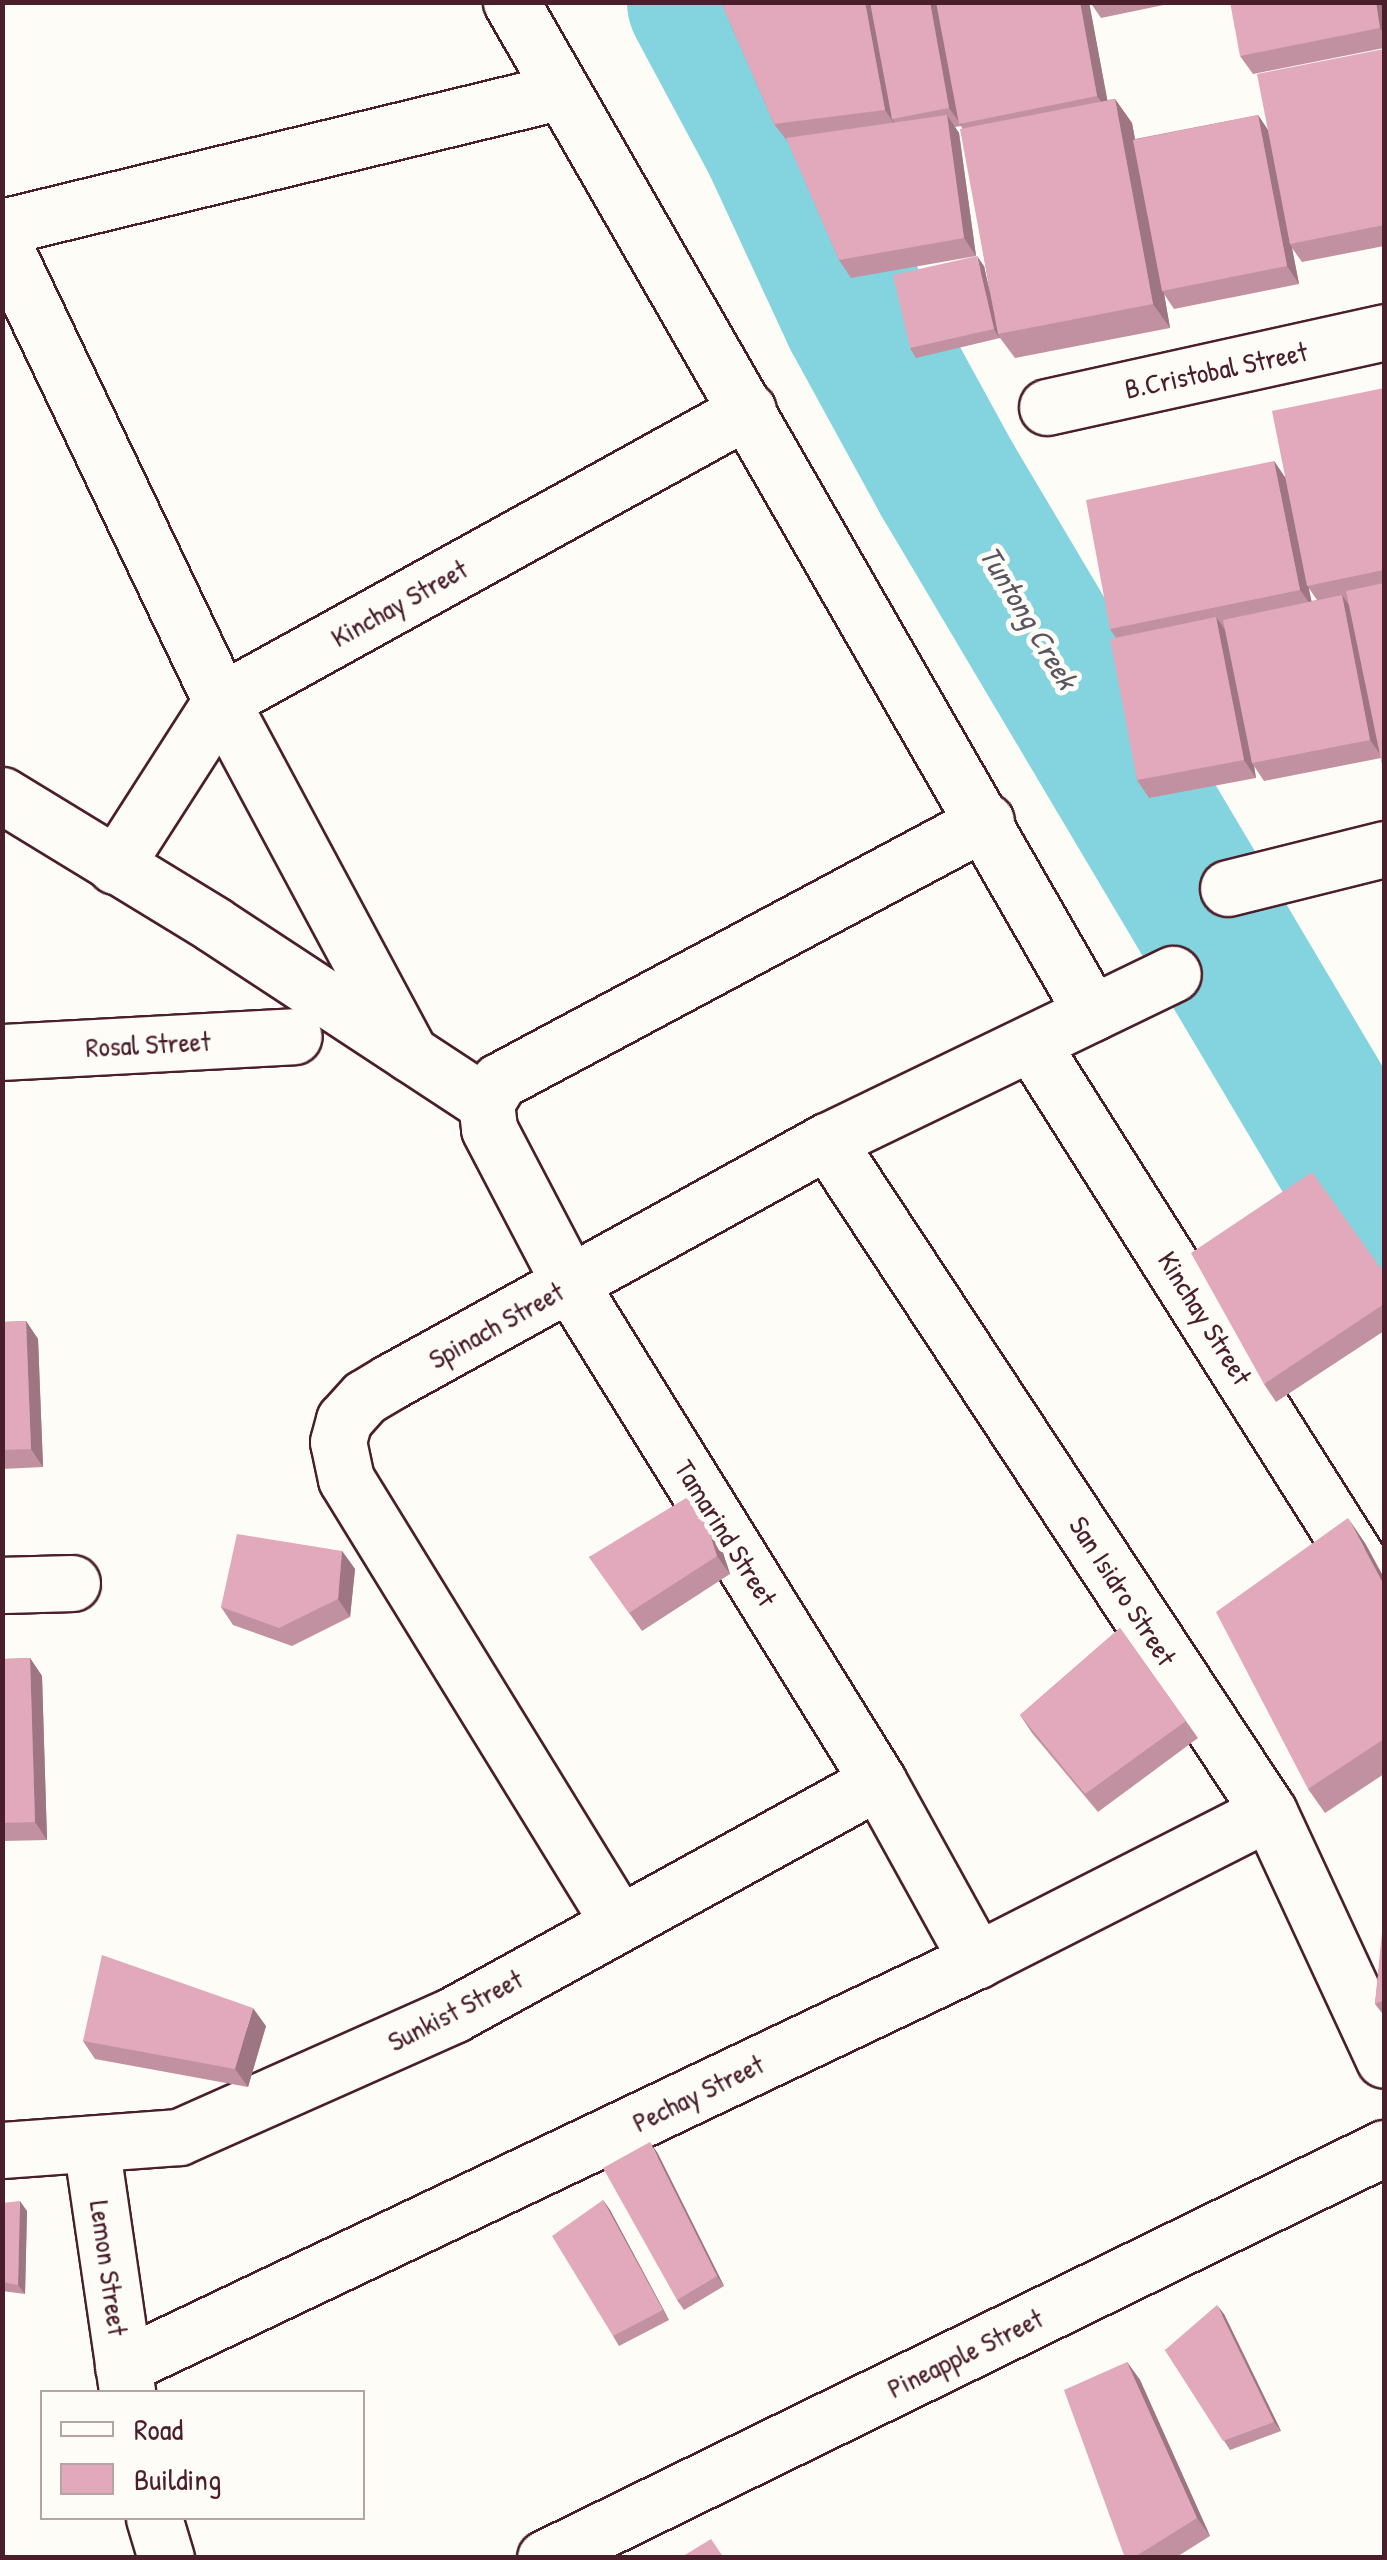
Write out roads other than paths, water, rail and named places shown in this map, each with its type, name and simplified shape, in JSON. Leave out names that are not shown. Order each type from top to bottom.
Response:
[{"type":"street","points":[[511,2],[986,821],[1092,1012]]},
{"type":"street","points":[[2,227],[562,91]]},
{"type":"street","points":[[2,242],[221,701],[410,1053]]},
{"type":"street","name":"B.Cristobal Street","points":[[1046,407],[1384,332]]},
{"type":"street","name":"Kinchay Street","points":[[114,866],[221,701],[748,410]]},
{"type":"street","points":[[2,795],[486,1103],[499,1081],[986,821]]},
{"type":"street","points":[[1228,888],[1384,849]]},
{"type":"street","name":"Spinach Street","points":[[619,1923],[346,1479],[338,1442],[344,1420],[364,1397],[828,1141],[1172,974]]},
{"type":"street","name":"Rosal Street","points":[[2,1052],[294,1036]]},
{"type":"street","name":"Kinchay Street","points":[[1031,1043],[1379,1594]]},
{"type":"street","name":"Tamarind Street","points":[[486,1103],[489,1128],[570,1284],[878,1781],[977,1960]]},
{"type":"street","name":"San Isidro Street","points":[[828,1141],[1269,1812],[1384,2060]]},
{"type":"street","points":[[2,1586],[72,1583]]},
{"type":"street","name":"Sunkist Street","points":[[2,2150],[179,2136],[454,2015],[878,1781]]},
{"type":"street","name":"Pechay Street","points":[[125,2380],[1269,1812]]},
{"type":"street","name":"Lemon Street","points":[[91,2144],[125,2380]]},
{"type":"street","name":"Pineapple Street","points":[[544,2558],[1384,2148]]},
{"type":"street","points":[[155,2520],[166,2558]]},
{"type":"waterway","name":"Tuntong Creek","points":[[702,2],[778,144],[857,315],[948,481],[1384,1216]]}]
